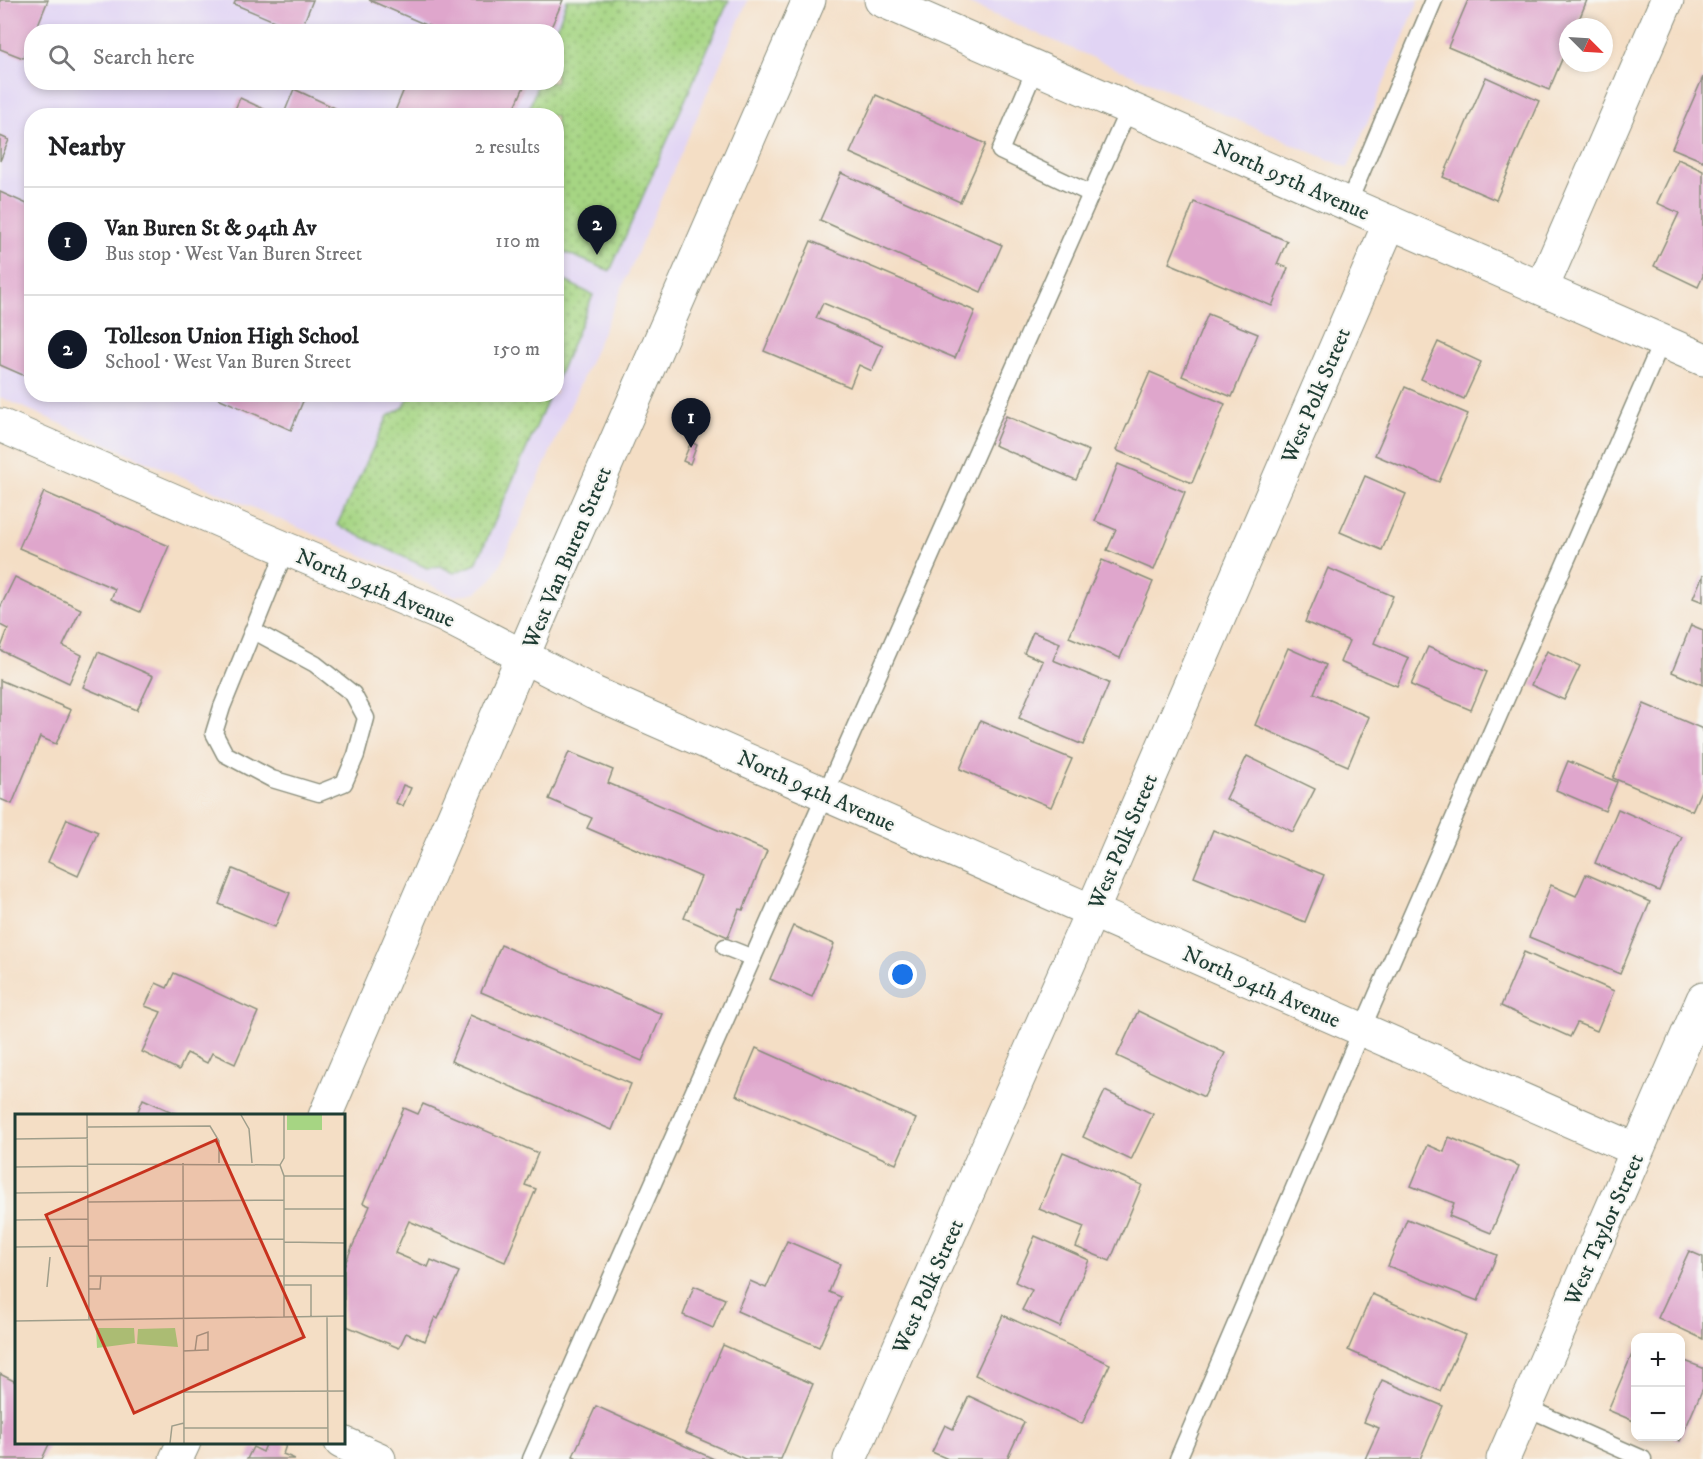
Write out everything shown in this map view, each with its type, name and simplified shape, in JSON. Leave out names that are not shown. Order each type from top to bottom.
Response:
[{"type":"street","name":"West Van Buren Street","points":[[326,1114],[809,0]]},
{"type":"street","name":"North 95th Avenue","points":[[881,0],[1703,359]]},
{"type":"street","points":[[1542,288],[1667,0]]},
{"type":"street","name":"West Polk Street","points":[[850,1459],[1092,911],[1390,222]]},
{"type":"street","name":"North 94th Avenue","points":[[0,425],[445,616],[594,693],[1637,1150]]},
{"type":"street","name":"West Taylor Street","points":[[1503,1459],[1703,999]]},
{"type":"street","points":[[176,1459],[184,1444]]},
{"type":"street","points":[[343,1444],[379,1459]]},
{"type":"lane","points":[[1348,204],[1434,0]]},
{"type":"lane","points":[[1036,67],[1000,152],[1091,194]]},
{"type":"lane","points":[[531,1459],[1129,108]]},
{"type":"lane","points":[[1178,1459],[1362,1029],[1662,341]]},
{"type":"lane","points":[[254,631],[315,664],[353,694],[366,717],[356,755],[344,783],[320,793],[273,779],[225,754],[214,733],[222,707],[286,549]]},
{"type":"lane","points":[[725,947],[753,958]]},
{"type":"lane","points":[[1525,1407],[1643,1459]]},
{"type":"shaded area","points":[[0,0],[748,0],[503,560],[492,579],[477,592],[455,596],[0,397]]},
{"type":"shaded area","points":[[960,0],[1419,0],[1348,168]]},
{"type":"green space","points":[[567,0],[729,0],[610,271],[564,252],[564,108],[529,108],[536,90],[564,90],[564,24],[558,24]]},
{"type":"green space","points":[[564,280],[593,295],[564,363]]},
{"type":"green space","points":[[406,402],[547,402],[476,564],[454,573],[440,566],[427,568],[337,525],[388,416],[404,407]]},
{"type":"building","points":[[0,0],[48,0],[38,24],[24,24],[23,58],[0,49]]},
{"type":"building","points":[[236,0],[313,0],[303,24],[281,24],[234,4]]},
{"type":"building","points":[[369,0],[563,0],[552,24],[424,24]]},
{"type":"building","points":[[1468,0],[1587,0],[1580,18],[1559,18],[1559,66],[1549,90],[1448,47]]},
{"type":"building","points":[[1486,77],[1539,101],[1496,200],[1443,177]]},
{"type":"building","points":[[1703,77],[1703,161],[1672,148]]},
{"type":"building","points":[[294,90],[296,90],[335,108],[286,108]]},
{"type":"building","points":[[404,90],[522,90],[515,108],[396,108]]},
{"type":"building","points":[[876,95],[986,144],[960,202],[850,153]]},
{"type":"building","points":[[240,98],[262,108],[236,108]]},
{"type":"building","points":[[0,136],[9,140],[0,161]]},
{"type":"building","points":[[1678,159],[1703,171],[1703,276],[1698,287],[1654,266],[1679,213],[1657,203]]},
{"type":"building","points":[[841,173],[1002,245],[981,292],[820,220]]},
{"type":"building","points":[[0,192],[24,203],[24,376],[0,365]]},
{"type":"building","points":[[1194,202],[1287,241],[1277,264],[1288,268],[1272,306],[1169,263]]},
{"type":"building","points":[[811,241],[975,311],[955,358],[823,303],[816,318],[883,346],[872,371],[859,365],[850,387],[764,351]]},
{"type":"building","points":[[1208,314],[1258,334],[1232,397],[1182,376]]},
{"type":"building","points":[[1438,342],[1481,362],[1464,399],[1421,379]]},
{"type":"building","points":[[1150,372],[1225,404],[1192,483],[1116,450]]},
{"type":"building","points":[[1405,387],[1468,414],[1439,482],[1375,455]]},
{"type":"building","points":[[227,402],[303,402],[291,430]]},
{"type":"building","points":[[1006,416],[1089,451],[1076,480],[994,445]]},
{"type":"building","points":[[691,442],[697,445],[690,464],[683,461]]},
{"type":"building","points":[[1118,464],[1185,492],[1154,570],[1107,550],[1116,530],[1095,521]]},
{"type":"building","points":[[1365,476],[1406,494],[1382,550],[1340,532]]},
{"type":"building","points":[[44,492],[169,546],[140,612],[111,599],[115,589],[19,548]]},
{"type":"building","points":[[1102,560],[1153,582],[1120,658],[1069,637]]},
{"type":"building","points":[[1328,568],[1393,596],[1374,643],[1409,658],[1397,686],[1340,662],[1349,641],[1305,622]]},
{"type":"building","points":[[1703,575],[1703,602],[1693,598]]},
{"type":"building","points":[[15,577],[81,609],[63,646],[82,655],[69,683],[0,650],[8,629],[0,625],[0,608]]},
{"type":"building","points":[[1691,625],[1703,630],[1703,685],[1672,672]]},
{"type":"building","points":[[1033,632],[1060,643],[1053,660],[1109,683],[1083,745],[1019,718],[1043,661],[1024,653]]},
{"type":"building","points":[[1428,647],[1487,672],[1471,710],[1411,685]]},
{"type":"building","points":[[1288,648],[1326,665],[1314,693],[1369,717],[1348,766],[1255,725]]},
{"type":"building","points":[[1547,651],[1580,666],[1564,700],[1531,685]]},
{"type":"building","points":[[98,652],[153,676],[137,710],[83,687]]},
{"type":"building","points":[[0,680],[71,710],[56,744],[40,737],[12,804],[0,799]]},
{"type":"building","points":[[1644,704],[1703,729],[1703,786],[1692,811],[1613,778]]},
{"type":"building","points":[[980,721],[1072,759],[1051,807],[960,769]]},
{"type":"building","points":[[569,752],[613,770],[608,783],[767,851],[743,910],[739,909],[728,937],[684,918],[701,877],[587,828],[592,818],[549,799]]},
{"type":"building","points":[[1247,756],[1315,789],[1293,832],[1226,799]]},
{"type":"building","points":[[1568,761],[1617,782],[1605,811],[1556,790]]},
{"type":"building","points":[[403,785],[411,788],[403,806],[396,803]]},
{"type":"building","points":[[1618,809],[1682,837],[1659,891],[1595,863]]},
{"type":"building","points":[[67,819],[98,832],[78,876],[48,862]]},
{"type":"building","points":[[1213,830],[1324,875],[1305,922],[1194,877]]},
{"type":"building","points":[[233,869],[290,893],[275,927],[219,904]]},
{"type":"building","points":[[1586,874],[1650,902],[1620,974],[1529,937],[1551,885],[1576,896]]},
{"type":"building","points":[[793,926],[834,944],[812,997],[770,979]]},
{"type":"building","points":[[501,945],[662,1014],[642,1061],[481,992]]},
{"type":"building","points":[[1524,952],[1614,991],[1597,1031],[1577,1023],[1570,1037],[1501,1006]]},
{"type":"building","points":[[174,973],[258,1012],[235,1064],[212,1053],[207,1063],[187,1053],[179,1070],[142,1052],[161,1012],[145,1006],[156,983],[167,988]]},
{"type":"building","points":[[1138,1011],[1225,1053],[1204,1097],[1117,1056]]},
{"type":"building","points":[[470,1015],[631,1084],[612,1130],[451,1061]]},
{"type":"building","points":[[756,1048],[916,1119],[896,1164],[736,1095]]},
{"type":"building","points":[[1105,1091],[1153,1114],[1131,1160],[1083,1137]]},
{"type":"building","points":[[143,1099],[177,1114],[137,1114]]},
{"type":"building","points":[[423,1104],[538,1153],[525,1185],[536,1189],[505,1262],[409,1221],[395,1253],[428,1267],[431,1260],[459,1272],[438,1319],[435,1317],[425,1341],[406,1333],[399,1348],[345,1325],[345,1264],[370,1206],[363,1203],[404,1108],[418,1114]]},
{"type":"building","points":[[1449,1137],[1519,1166],[1491,1233],[1449,1216],[1454,1203],[1411,1186],[1428,1145],[1444,1152]]},
{"type":"building","points":[[1063,1152],[1142,1185],[1110,1261],[1076,1247],[1084,1227],[1039,1209]]},
{"type":"building","points":[[1407,1219],[1497,1255],[1478,1301],[1388,1266]]},
{"type":"building","points":[[1035,1236],[1089,1260],[1060,1327],[1022,1310],[1032,1290],[1015,1282]]},
{"type":"building","points":[[787,1241],[840,1264],[829,1292],[841,1297],[819,1347],[737,1311],[750,1281],[766,1288]]},
{"type":"building","points":[[1689,1251],[1703,1257],[1703,1339],[1658,1318]]},
{"type":"building","points":[[694,1286],[725,1299],[713,1328],[683,1315]]},
{"type":"building","points":[[1372,1294],[1465,1335],[1440,1391],[1348,1350]]},
{"type":"building","points":[[1003,1315],[1110,1364],[1082,1424],[975,1375]]},
{"type":"building","points":[[723,1345],[813,1384],[781,1459],[745,1459],[685,1433]]},
{"type":"building","points":[[1631,1357],[1631,1420],[1608,1410]]},
{"type":"building","points":[[1685,1361],[1703,1368],[1703,1388],[1685,1429]]},
{"type":"building","points":[[0,1374],[15,1382],[15,1444],[49,1444],[42,1459],[0,1459]]},
{"type":"building","points":[[1382,1380],[1443,1406],[1420,1459],[1365,1459],[1379,1428],[1364,1422]]},
{"type":"building","points":[[969,1396],[1024,1422],[1007,1459],[948,1459],[932,1452],[945,1425],[953,1429]]},
{"type":"building","points":[[596,1406],[714,1459],[580,1459],[573,1456]]},
{"type":"building","points":[[266,1444],[284,1444],[283,1454],[295,1459],[247,1459],[253,1447],[263,1452]]},
{"type":"place","name":"Tolleson Union High School","points":[[597,255]]},
{"type":"place","name":"Van Buren St & 94th Av","points":[[691,448]]}]
